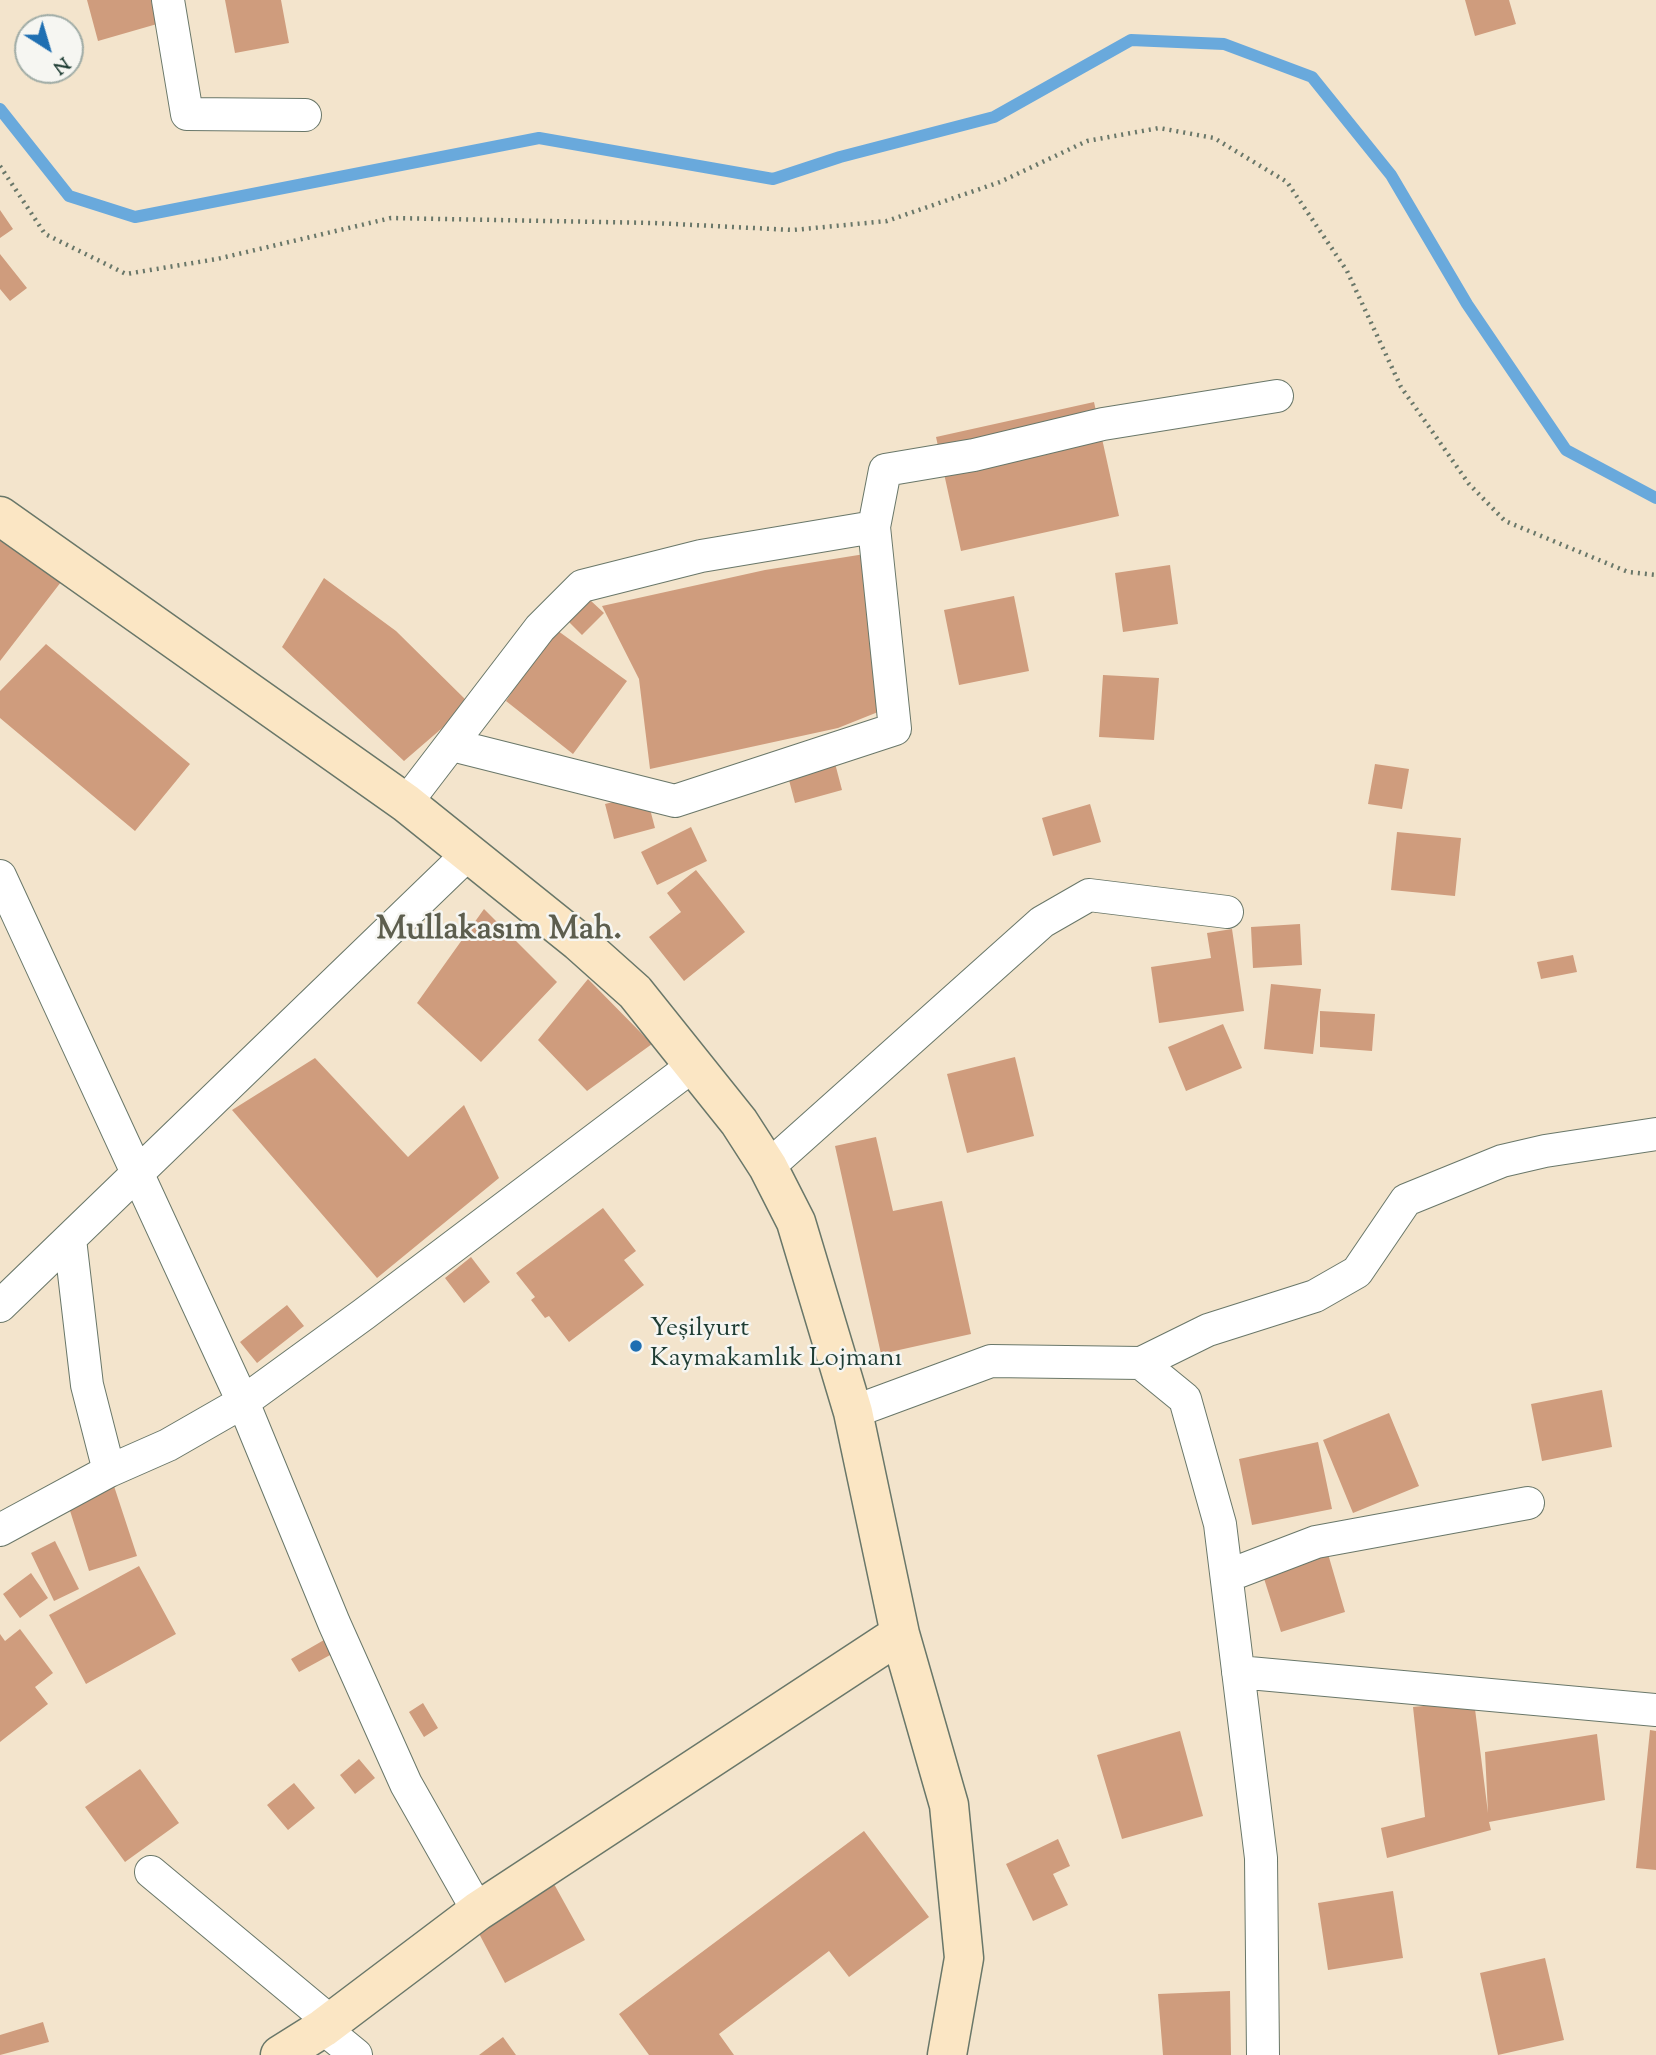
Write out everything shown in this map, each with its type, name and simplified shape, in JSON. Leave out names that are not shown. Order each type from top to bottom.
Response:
[{"type":"main road","points":[[0,516],[470,852],[635,992],[695,1064],[739,1122],[768,1167],[796,1222],[853,1412],[900,1634],[949,1805],[964,1958],[947,2055]]},
{"type":"main road","points":[[280,2055],[327,2025],[478,1911],[900,1634]]},
{"type":"street","points":[[168,0],[187,114],[305,115]]},
{"type":"street","points":[[452,745],[676,801],[895,729],[874,527],[885,471],[974,455],[1103,424],[1277,396]]},
{"type":"street","points":[[405,803],[540,628],[582,586],[701,556],[874,527]]},
{"type":"street","points":[[0,1306],[470,852]]},
{"type":"street","points":[[0,876],[136,1176],[243,1402],[334,1622],[406,1784],[478,1911]]},
{"type":"street","points":[[768,1167],[1042,922],[1089,895],[1227,912]]},
{"type":"street","points":[[0,1530],[109,1471],[168,1445],[243,1402],[695,1064]]},
{"type":"street","points":[[853,1412],[990,1361],[1141,1363],[1208,1331],[1315,1296],[1357,1272],[1406,1200],[1502,1161],[1545,1151],[1656,1135]]},
{"type":"street","points":[[70,1239],[87,1385],[109,1471]]},
{"type":"street","points":[[1141,1363],[1185,1399],[1220,1524],[1261,1858],[1264,2055]]},
{"type":"street","points":[[1227,1576],[1316,1542],[1528,1503]]},
{"type":"street","points":[[1238,1672],[1656,1710]]},
{"type":"street","points":[[151,1872],[327,2025],[356,2055]]},
{"type":"path","points":[[0,166],[45,234],[126,274],[217,259],[391,218],[654,223],[793,230],[887,221],[1000,182],[1087,141],[1159,128],[1214,138],[1287,182],[1347,271],[1401,387],[1469,484],[1505,521],[1628,572],[1656,575]]},
{"type":"building","points":[[87,0],[151,0],[157,24],[98,41]]},
{"type":"building","points":[[225,0],[281,0],[289,43],[235,53]]},
{"type":"building","points":[[1465,0],[1509,0],[1516,24],[1475,36]]},
{"type":"building","points":[[0,210],[13,229],[0,238]]},
{"type":"building","points":[[0,254],[27,288],[10,301],[0,289]]},
{"type":"building","points":[[1094,402],[1119,516],[961,551],[936,437]]},
{"type":"building","points":[[0,537],[61,582],[0,661]]},
{"type":"building","points":[[871,553],[908,700],[838,728],[650,769],[639,679],[602,606],[765,570]]},
{"type":"building","points":[[1170,565],[1178,624],[1123,632],[1115,573]]},
{"type":"building","points":[[324,578],[396,631],[470,704],[404,761],[282,647]]},
{"type":"building","points":[[1014,596],[1029,671],[959,685],[944,610]]},
{"type":"building","points":[[590,600],[604,613],[582,635],[569,622]]},
{"type":"building","points":[[554,628],[627,681],[573,754],[506,701]]},
{"type":"building","points":[[46,644],[190,764],[135,831],[0,718],[0,691]]},
{"type":"building","points":[[1103,675],[1159,678],[1154,740],[1099,737]]},
{"type":"building","points":[[831,748],[842,790],[795,803],[784,761]]},
{"type":"building","points":[[1375,764],[1409,769],[1402,809],[1368,804]]},
{"type":"building","points":[[646,794],[655,828],[614,839],[605,804]]},
{"type":"building","points":[[1090,804],[1101,842],[1053,856],[1042,818]]},
{"type":"building","points":[[691,827],[707,861],[657,885],[641,852]]},
{"type":"building","points":[[1397,832],[1461,838],[1455,896],[1391,890]]},
{"type":"building","points":[[696,870],[745,932],[684,981],[649,937],[681,912],[667,893]]},
{"type":"building","points":[[484,909],[557,982],[481,1062],[417,1003]]},
{"type":"building","points":[[1300,924],[1302,965],[1253,968],[1251,927]]},
{"type":"building","points":[[1232,929],[1244,1011],[1159,1023],[1151,967],[1211,958],[1207,933]]},
{"type":"building","points":[[1573,955],[1577,972],[1541,979],[1537,962]]},
{"type":"building","points":[[588,979],[652,1044],[587,1091],[538,1040]]},
{"type":"building","points":[[1271,984],[1321,989],[1313,1054],[1264,1049]]},
{"type":"building","points":[[1320,1011],[1375,1014],[1372,1051],[1320,1047]]},
{"type":"building","points":[[1223,1024],[1242,1068],[1186,1091],[1168,1047]]},
{"type":"building","points":[[1015,1057],[1034,1136],[967,1153],[947,1074]]},
{"type":"building","points":[[315,1058],[408,1157],[464,1105],[499,1178],[377,1278],[232,1110]]},
{"type":"building","points":[[876,1137],[893,1211],[942,1201],[971,1334],[881,1354],[835,1146]]},
{"type":"building","name":"Yeşilyurt Kaymakamlık Lojmanı","points":[[603,1208],[636,1251],[624,1260],[644,1285],[569,1342],[549,1316],[545,1318],[531,1300],[535,1297],[516,1273]]},
{"type":"building","points":[[471,1257],[490,1282],[464,1303],[445,1278]]},
{"type":"building","points":[[287,1305],[304,1326],[257,1363],[240,1342]]},
{"type":"building","points":[[1602,1390],[1612,1447],[1542,1461],[1531,1404]]},
{"type":"building","points":[[1389,1413],[1419,1486],[1353,1513],[1323,1440]]},
{"type":"building","points":[[1318,1442],[1332,1509],[1252,1525],[1239,1459]]},
{"type":"building","points":[[113,1483],[137,1556],[89,1571],[66,1498]]},
{"type":"building","points":[[55,1541],[79,1589],[54,1601],[31,1553]]},
{"type":"building","points":[[1326,1547],[1345,1612],[1281,1632],[1260,1566]]},
{"type":"building","points":[[139,1566],[176,1634],[86,1684],[49,1615]]},
{"type":"building","points":[[31,1573],[48,1598],[20,1618],[3,1594]]},
{"type":"building","points":[[20,1629],[53,1673],[35,1687],[48,1704],[0,1742],[0,1634],[5,1641]]},
{"type":"building","points":[[324,1640],[332,1654],[299,1672],[291,1659]]},
{"type":"building","points":[[1474,1701],[1488,1813],[1485,1752],[1597,1734],[1605,1800],[1489,1822],[1491,1830],[1387,1858],[1381,1828],[1425,1817],[1413,1707]]},
{"type":"building","points":[[423,1703],[438,1728],[424,1737],[409,1712]]},
{"type":"building","points":[[1650,1730],[1656,1731],[1656,1870],[1636,1868]]},
{"type":"building","points":[[1180,1731],[1203,1816],[1122,1839],[1097,1755]]},
{"type":"building","points":[[359,1759],[375,1778],[355,1794],[340,1775]]},
{"type":"building","points":[[140,1769],[179,1823],[125,1862],[85,1807]]},
{"type":"building","points":[[294,1783],[315,1808],[288,1830],[267,1805]]},
{"type":"building","points":[[864,1831],[929,1917],[849,1977],[829,1951],[719,2034],[734,2055],[649,2055],[619,2014]]},
{"type":"building","points":[[1058,1839],[1070,1866],[1053,1874],[1068,1905],[1033,1921],[1006,1864]]},
{"type":"building","points":[[554,1884],[585,1940],[505,1983],[475,1926]]},
{"type":"building","points":[[1393,1891],[1403,1958],[1328,1970],[1318,1903]]},
{"type":"building","points":[[1545,1958],[1564,2040],[1498,2055],[1480,1973]]},
{"type":"building","points":[[1230,1991],[1231,2055],[1163,2055],[1158,1994]]},
{"type":"building","points":[[43,2022],[49,2042],[0,2055],[0,2035]]},
{"type":"building","points":[[503,2037],[516,2055],[479,2055]]},
{"type":"waterway","points":[[0,109],[69,196],[135,217],[539,138],[773,179],[840,157],[994,117],[1131,40],[1224,44],[1312,77],[1391,175],[1467,304],[1566,450],[1656,498]]},
{"type":"place","name":"Yeşilyurt Kaymakamlık Lojmanı","points":[[636,1346]]},
{"type":"district","name":"Mullakasım Mah.","points":[[499,932]]}]
